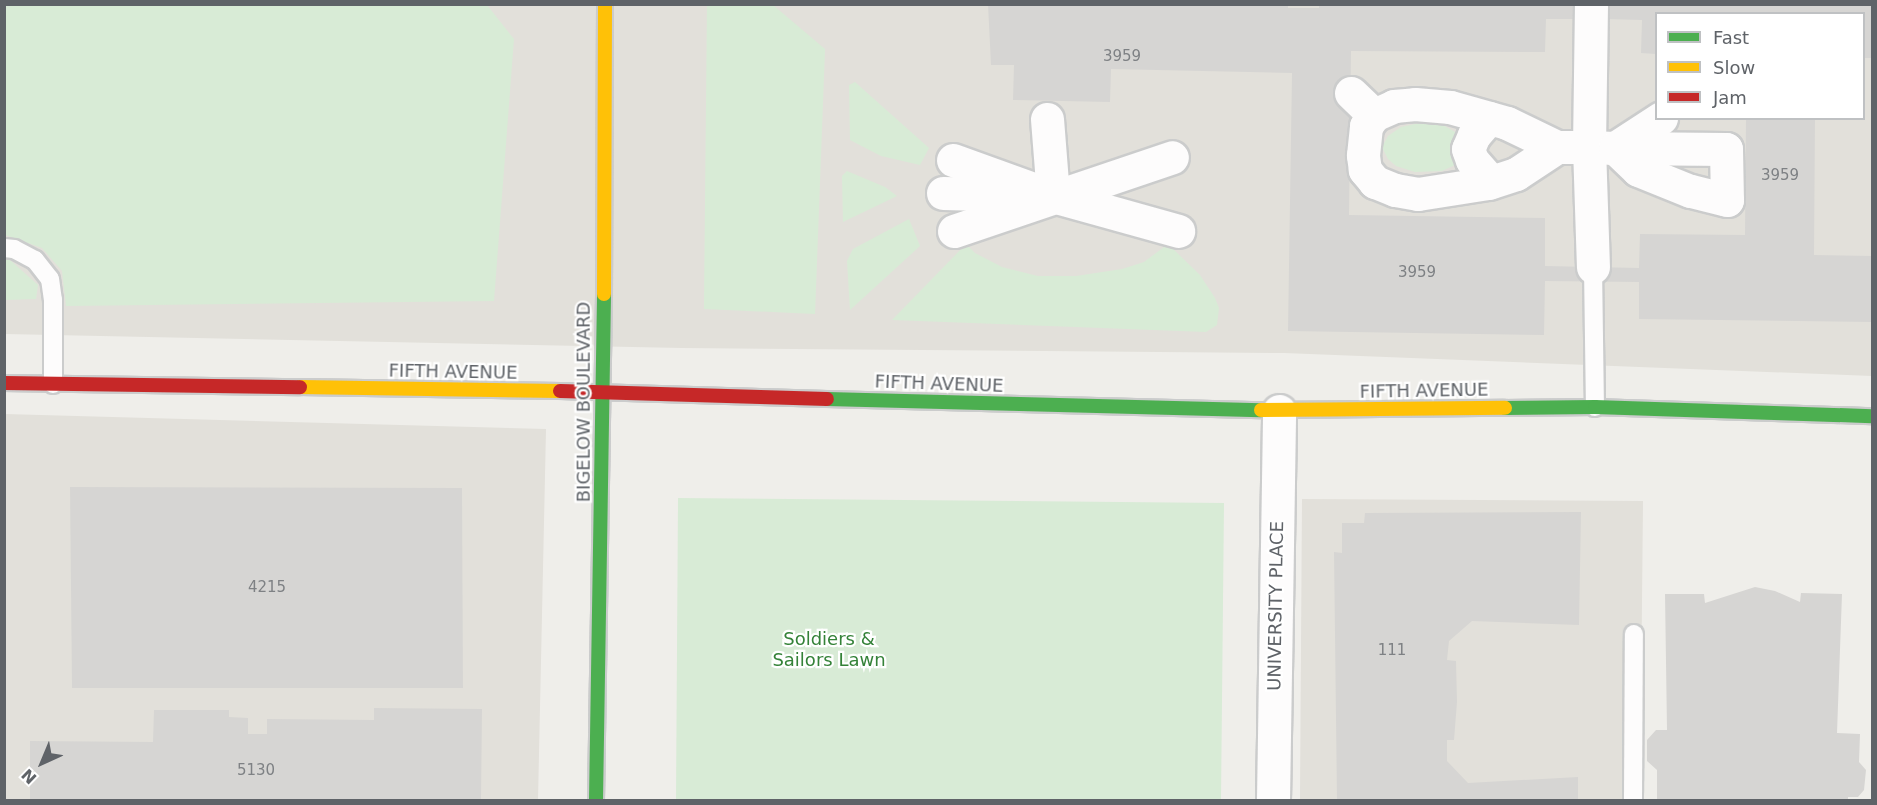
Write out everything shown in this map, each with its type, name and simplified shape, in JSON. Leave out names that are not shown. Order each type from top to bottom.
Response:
[{"type":"main road","name":"BIGELOW BOULEVARD","points":[[596,801],[604,392],[605,4]]},
{"type":"main road","name":"FIFTH AVENUE","points":[[4,383],[604,392],[1279,411],[1594,407],[1872,416]]},
{"type":"street","points":[[1591,4],[1602,147],[1593,267]]},
{"type":"street","points":[[1557,147],[1516,174],[1491,182],[1418,194],[1395,190],[1375,182],[1365,170],[1356,147],[1366,126],[1363,104],[1450,107],[1507,123],[1557,147],[1602,147],[1657,120]]},
{"type":"street","points":[[1489,118],[1474,135],[1468,149],[1472,160],[1491,182]]},
{"type":"street","points":[[1047,119],[1053,196]]},
{"type":"street","points":[[954,231],[1172,157]]},
{"type":"street","points":[[953,160],[1053,196],[1178,231]]},
{"type":"street","points":[[943,193],[1053,196]]},
{"type":"street","name":"UNIVERSITY PLACE","points":[[1274,801],[1279,411]]},
{"type":"lane","points":[[4,248],[14,249],[35,260],[50,279],[53,300],[53,384]]},
{"type":"lane","points":[[1593,267],[1594,407]]},
{"type":"lane","points":[[1633,801],[1634,633]]},
{"type":"shaded area","points":[[5,5],[1872,5],[1872,376],[1284,353],[682,348],[5,334]]},
{"type":"shaded area","points":[[5,414],[546,429],[538,800],[5,800]]},
{"type":"shaded area","points":[[1302,499],[1643,501],[1640,800],[1300,800]]},
{"type":"green space","points":[[5,4],[487,5],[514,39],[494,301],[66,306],[62,271],[42,248],[5,235]]},
{"type":"green space","points":[[707,5],[773,5],[825,49],[815,314],[704,309]]},
{"type":"green space","points":[[855,82],[929,148],[920,165],[881,156],[850,140],[849,85]]},
{"type":"green space","points":[[1420,123],[1443,125],[1461,138],[1457,164],[1442,171],[1415,172],[1396,166],[1388,159],[1382,147],[1388,136],[1401,127]]},
{"type":"green space","points":[[847,171],[885,187],[897,196],[843,222],[842,176]]},
{"type":"green space","points":[[909,219],[920,246],[850,310],[847,261],[853,249]]},
{"type":"green space","points":[[966,244],[975,253],[1002,267],[1038,276],[1076,276],[1122,269],[1144,262],[1168,244],[1200,275],[1215,298],[1219,308],[1217,325],[1206,332],[892,320]]},
{"type":"green space","points":[[5,260],[10,260],[38,285],[36,299],[5,300]]},
{"type":"green space","name":"Soldiers & Sailors Lawn","points":[[678,498],[1224,503],[1221,800],[676,800]]},
{"type":"building","points":[[988,4],[1288,4],[1288,8],[1319,8],[1319,4],[1872,4],[1872,58],[1865,58],[1865,12],[1655,12],[1655,54],[1641,53],[1642,20],[1604,19],[1546,19],[1545,52],[1351,51],[1349,215],[1545,218],[1545,266],[1639,268],[1640,234],[1745,235],[1746,120],[1815,120],[1814,255],[1872,256],[1872,322],[1639,319],[1639,282],[1545,281],[1544,335],[1288,331],[1292,73],[1111,69],[1110,102],[1013,100],[1014,65],[991,65]]},
{"type":"building","points":[[70,487],[462,488],[463,688],[72,688]]},
{"type":"building","points":[[1581,512],[1579,625],[1472,621],[1449,641],[1447,660],[1456,661],[1457,702],[1454,740],[1447,740],[1447,761],[1468,783],[1578,777],[1578,800],[1337,800],[1334,552],[1342,553],[1342,523],[1364,523],[1365,513]]},
{"type":"building","points":[[1755,587],[1775,591],[1800,602],[1801,593],[1842,594],[1837,733],[1860,734],[1859,762],[1866,770],[1864,790],[1858,797],[1848,797],[1848,800],[1657,800],[1657,770],[1647,761],[1647,740],[1656,730],[1667,730],[1665,594],[1704,594],[1705,603]]},
{"type":"building","points":[[374,708],[482,709],[481,800],[30,800],[30,741],[153,742],[154,710],[229,710],[229,717],[248,718],[248,734],[267,734],[267,719],[374,720]]},
{"type":"traffic: fast","points":[[596,800],[604,294]]},
{"type":"traffic: fast","points":[[827,399],[1261,410]]},
{"type":"traffic: fast","points":[[1505,408],[1595,407],[1872,416]]},
{"type":"traffic: slow","points":[[604,294],[605,4]]},
{"type":"traffic: slow","points":[[300,387],[560,391]]},
{"type":"traffic: slow","points":[[1261,410],[1505,408]]},
{"type":"traffic: jam","points":[[4,383],[300,387]]},
{"type":"traffic: jam","points":[[560,391],[827,399]]}]
